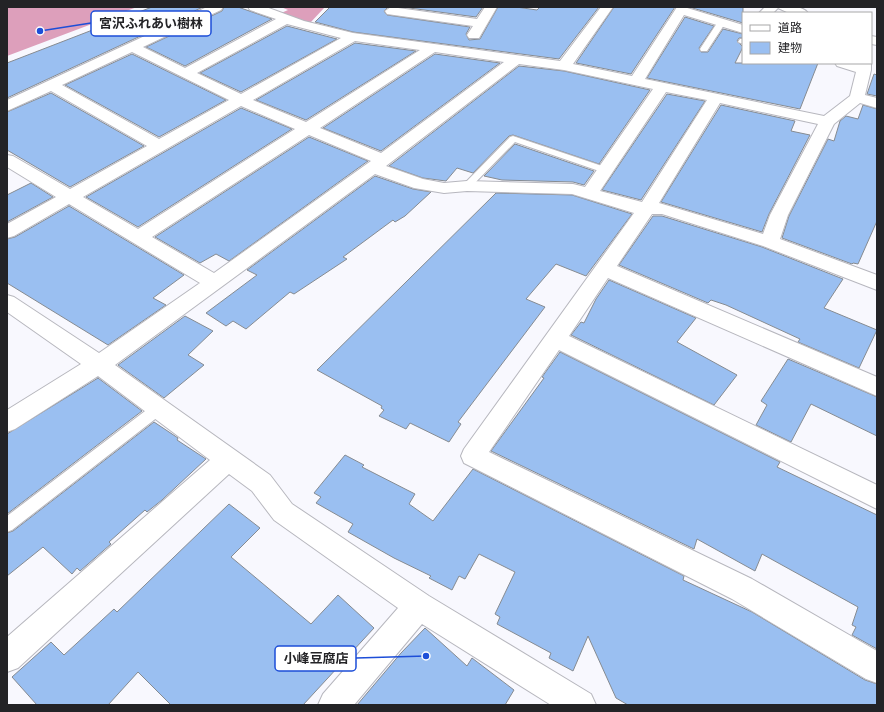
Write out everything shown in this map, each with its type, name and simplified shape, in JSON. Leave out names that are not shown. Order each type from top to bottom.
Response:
[{"type":"street","points":[[7,106],[217,7]]},
{"type":"street","points":[[254,7],[300,24],[352,37]]},
{"type":"street","points":[[465,52],[480,23],[491,7]]},
{"type":"street","points":[[564,66],[607,7]]},
{"type":"street","points":[[784,7],[799,12]]},
{"type":"street","points":[[378,30],[392,9],[480,23]]},
{"type":"street","points":[[636,81],[681,10],[722,22],[742,36]]},
{"type":"street","points":[[186,73],[286,19]]},
{"type":"street","points":[[7,232],[352,37],[378,30],[433,48],[564,66],[827,122]]},
{"type":"street","points":[[132,47],[420,184],[444,188],[467,186],[573,189],[634,207],[663,209],[770,242],[877,283]]},
{"type":"street","points":[[138,237],[433,48]]},
{"type":"street","points":[[7,422],[124,348],[378,164],[515,60]]},
{"type":"street","points":[[770,242],[779,215],[827,122],[857,98],[865,67],[848,64]]},
{"type":"street","points":[[51,85],[159,146]]},
{"type":"street","points":[[590,193],[663,86]]},
{"type":"street","points":[[716,98],[647,208],[554,338],[473,456],[742,589],[877,668]]},
{"type":"street","points":[[857,98],[877,103]]},
{"type":"street","points":[[7,160],[214,282]]},
{"type":"street","points":[[604,268],[877,387]]},
{"type":"street","points":[[9,307],[98,364],[158,410],[261,484],[283,512],[419,606],[580,705]]},
{"type":"street","points":[[554,338],[877,498]]},
{"type":"street","points":[[7,657],[227,460]]},
{"type":"street","points":[[334,705],[419,606]]},
{"type":"lane","points":[[704,50],[722,22]]},
{"type":"lane","points":[[467,186],[513,139],[605,170]]},
{"type":"lane","points":[[7,525],[158,410]]},
{"type":"shaded area","points":[[7,7],[137,7],[7,56]]},
{"type":"shaded area","points":[[281,7],[325,7],[310,23],[279,14],[288,10]]},
{"type":"building","points":[[152,7],[203,7],[7,98],[7,63]]},
{"type":"building","points":[[224,7],[238,7],[272,19],[185,66],[146,47],[222,11]]},
{"type":"building","points":[[330,7],[388,7],[384,11],[387,15],[470,27],[466,34],[469,40],[480,39],[498,7],[516,7],[537,10],[540,7],[599,7],[559,59],[353,32],[315,22]]},
{"type":"building","points":[[402,7],[483,7],[476,17]]},
{"type":"building","points":[[614,7],[675,7],[631,74],[576,63]]},
{"type":"building","points":[[689,7],[743,7],[742,23]]},
{"type":"building","points":[[685,17],[714,26],[699,48],[701,52],[708,52],[723,29],[742,34],[742,38],[739,38],[737,41],[742,46],[742,49],[735,63],[818,64],[800,109],[647,78]]},
{"type":"building","points":[[287,26],[337,39],[241,92],[200,73]]},
{"type":"building","points":[[355,43],[416,51],[306,120],[256,100]]},
{"type":"building","points":[[132,54],[226,100],[159,137],[65,85]]},
{"type":"building","points":[[435,54],[500,63],[381,151],[323,128]]},
{"type":"building","points":[[519,66],[564,71],[650,90],[599,164],[513,135],[509,136],[473,173],[457,168],[446,181],[423,178],[389,166]]},
{"type":"building","points":[[874,74],[877,75],[877,96],[867,94]]},
{"type":"building","points":[[51,93],[144,146],[70,187],[7,150],[7,112]]},
{"type":"building","points":[[667,94],[705,101],[641,200],[602,190]]},
{"type":"building","points":[[721,105],[795,121],[791,131],[810,135],[769,214],[762,232],[661,202]]},
{"type":"building","points":[[863,105],[877,109],[877,221],[858,264],[852,264],[782,238],[789,216],[828,139],[834,141],[840,121],[846,116],[858,119]]},
{"type":"building","points":[[241,108],[292,129],[138,227],[86,197]]},
{"type":"building","points":[[309,137],[368,161],[229,261],[216,254],[200,263],[155,237]]},
{"type":"building","points":[[515,144],[594,171],[584,185],[573,182],[502,180],[484,176]]},
{"type":"building","points":[[375,176],[413,189],[431,192],[405,216],[395,222],[393,220],[343,257],[347,259],[294,294],[290,292],[246,329],[233,321],[226,326],[206,313],[257,275],[247,270]]},
{"type":"building","points":[[31,183],[53,197],[7,222],[7,195]]},
{"type":"building","points":[[496,193],[572,195],[632,214],[586,276],[556,264],[526,299],[545,307],[458,422],[461,424],[449,442],[410,423],[406,429],[379,416],[384,410],[381,408],[382,406],[317,370]]},
{"type":"building","points":[[69,206],[184,275],[153,298],[166,305],[108,345],[7,283],[7,239],[15,237]]},
{"type":"building","points":[[653,216],[662,216],[762,247],[843,279],[824,308],[877,330],[859,368],[798,342],[800,339],[726,305],[711,300],[708,303],[619,265]]},
{"type":"building","points":[[609,280],[696,318],[677,342],[737,375],[714,405],[571,335],[581,322],[584,323],[596,299]]},
{"type":"building","points":[[185,316],[213,331],[188,355],[204,365],[164,398],[118,365]]},
{"type":"building","points":[[560,352],[780,462],[777,467],[877,515],[877,649],[852,635],[856,627],[852,625],[858,607],[762,554],[755,571],[697,539],[694,549],[491,451],[544,378],[542,377]]},
{"type":"building","points":[[788,359],[877,397],[877,436],[811,404],[791,442],[756,425],[767,405],[761,401]]},
{"type":"building","points":[[98,378],[142,411],[7,514],[7,434]]},
{"type":"building","points":[[154,422],[178,438],[177,440],[206,459],[162,500],[147,512],[145,510],[109,542],[111,544],[80,571],[77,568],[72,574],[43,547],[7,576],[7,533],[13,531]]},
{"type":"building","points":[[345,455],[364,465],[362,467],[415,494],[409,504],[433,521],[473,469],[684,576],[683,580],[752,612],[865,680],[877,684],[877,705],[628,705],[616,698],[588,636],[573,671],[549,658],[551,653],[497,624],[500,617],[495,614],[515,572],[479,554],[465,579],[459,576],[452,590],[429,578],[431,576],[394,558],[348,532],[353,524],[316,503],[321,497],[314,493]]},
{"type":"building","points":[[229,504],[260,528],[231,557],[311,624],[338,595],[374,628],[303,705],[171,705],[138,672],[108,705],[37,705],[12,677],[51,642],[64,655],[114,609],[117,612]]},
{"type":"building","points":[[425,628],[467,666],[472,658],[514,690],[505,705],[357,705],[401,653]]},
{"type":"place","name":"宮沢ふれあい樹林","points":[[40,31]]},
{"type":"place","name":"小峰豆腐店","points":[[426,656]]}]
